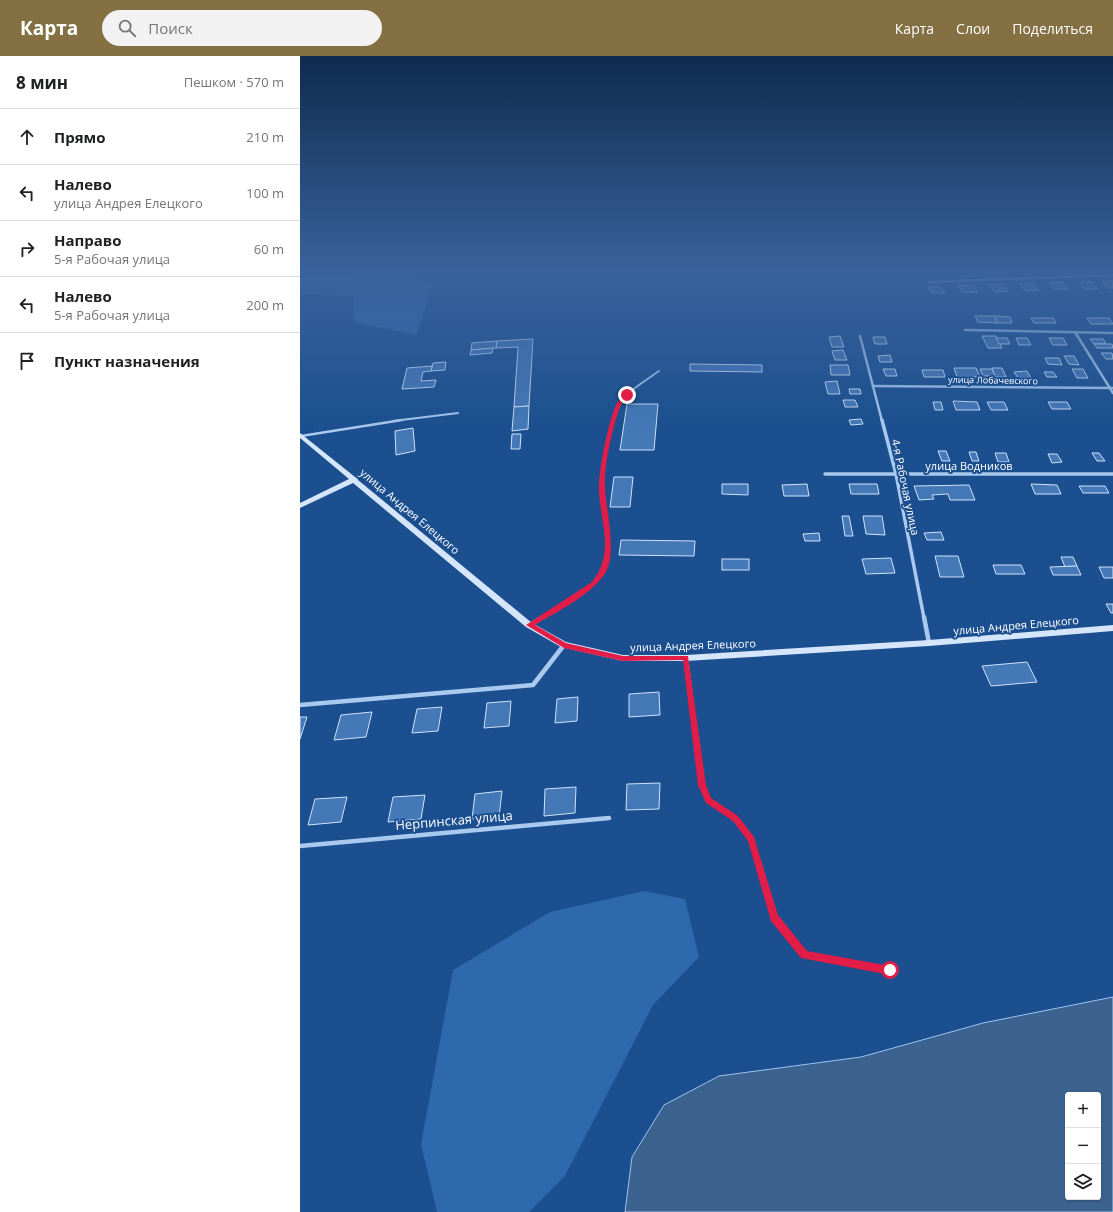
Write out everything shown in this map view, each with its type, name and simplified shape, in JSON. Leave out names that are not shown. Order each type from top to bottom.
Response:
[{"type":"main road","name":"улица Андрея Елецкого","points":[[301,435],[529,625],[564,645],[623,658],[686,658],[929,643],[1113,628]]},
{"type":"main road","points":[[300,506],[355,479]]},
{"type":"street","points":[[966,330],[1113,333]]},
{"type":"street","points":[[1075,332],[1112,388],[1113,393]]},
{"type":"street","name":"4-я Рабочая улица","points":[[860,336],[896,474],[929,643]]},
{"type":"street","name":"улица Лобачевского","points":[[873,386],[1112,388]]},
{"type":"street","name":"улица Водников","points":[[825,474],[1113,474]]},
{"type":"street","points":[[300,705],[533,685],[564,645]]},
{"type":"street","points":[[686,658],[702,785],[708,801],[736,819],[751,839],[774,918],[804,955],[890,970]]},
{"type":"street","name":"Нерпинская улица","points":[[300,846],[609,818]]},
{"type":"lane","points":[[529,625],[594,583],[602,572],[607,558],[607,530],[602,484],[608,440],[618,405],[627,395],[659,371]]},
{"type":"lane","points":[[301,435],[375,423],[458,413]]},
{"type":"shaded area","points":[[359,323],[420,323],[416,335]]},
{"type":"shaded area","points":[[644,891],[685,899],[699,957],[653,1005],[565,1176],[529,1212],[437,1212],[421,1144],[453,970],[550,912]]},
{"type":"shaded area","points":[[1113,997],[1113,1212],[625,1212],[632,1157],[664,1105],[719,1076],[861,1057],[983,1023]]},
{"type":"building","points":[[1090,323],[1113,324],[1091,324]]},
{"type":"building","points":[[840,336],[844,347],[832,347],[829,337]]},
{"type":"building","points":[[982,336],[996,336],[1002,348],[988,348]]},
{"type":"building","points":[[873,337],[885,337],[887,344],[875,344]]},
{"type":"building","points":[[996,338],[1007,338],[1010,344],[999,344]]},
{"type":"building","points":[[1016,338],[1027,338],[1031,345],[1019,345]]},
{"type":"building","points":[[1049,338],[1063,338],[1067,345],[1053,345]]},
{"type":"building","points":[[533,339],[529,406],[514,407],[518,347],[496,348],[497,341]]},
{"type":"building","points":[[1090,339],[1103,339],[1106,344],[1094,344]]},
{"type":"building","points":[[497,341],[496,348],[471,350],[472,343]]},
{"type":"building","points":[[1094,344],[1112,344],[1113,348],[1097,348]]},
{"type":"building","points":[[493,348],[492,353],[470,355],[471,350]]},
{"type":"building","points":[[843,350],[847,360],[835,360],[832,351]]},
{"type":"building","points":[[1101,353],[1112,353],[1113,359],[1106,359]]},
{"type":"building","points":[[890,355],[892,362],[880,362],[878,356]]},
{"type":"building","points":[[1064,356],[1074,356],[1079,365],[1069,364]]},
{"type":"building","points":[[1045,358],[1059,358],[1062,365],[1048,364]]},
{"type":"building","points":[[446,362],[445,370],[431,371],[433,363]]},
{"type":"building","points":[[690,364],[762,365],[762,372],[690,371]]},
{"type":"building","points":[[830,365],[848,365],[850,375],[831,375]]},
{"type":"building","points":[[432,366],[431,371],[423,372],[421,381],[436,380],[434,387],[402,389],[407,368]]},
{"type":"building","points":[[954,368],[976,368],[980,377],[957,377]]},
{"type":"building","points":[[992,368],[1002,368],[1006,377],[995,377]]},
{"type":"building","points":[[883,369],[895,369],[897,376],[886,376]]},
{"type":"building","points":[[980,369],[992,369],[995,376],[983,376]]},
{"type":"building","points":[[1072,369],[1083,369],[1088,378],[1077,378]]},
{"type":"building","points":[[922,370],[943,370],[945,377],[924,377]]},
{"type":"building","points":[[1027,371],[1031,378],[1018,378],[1014,372]]},
{"type":"building","points":[[1044,372],[1053,372],[1057,377],[1047,377]]},
{"type":"building","points":[[837,381],[840,394],[828,394],[825,382]]},
{"type":"building","points":[[849,389],[860,389],[861,394],[850,394]]},
{"type":"building","points":[[843,400],[855,400],[858,407],[845,407]]},
{"type":"building","points":[[953,401],[977,402],[980,410],[956,410]]},
{"type":"building","points":[[933,402],[941,402],[943,410],[935,410]]},
{"type":"building","points":[[987,402],[1004,402],[1008,410],[991,410]]},
{"type":"building","points":[[1048,402],[1067,402],[1071,409],[1052,409]]},
{"type":"building","points":[[627,404],[658,404],[654,450],[620,450]]},
{"type":"building","points":[[529,406],[528,429],[512,431],[514,407]]},
{"type":"building","points":[[861,419],[863,424],[851,425],[849,420]]},
{"type":"building","points":[[413,428],[415,451],[396,455],[395,431]]},
{"type":"building","points":[[512,434],[521,434],[520,449],[511,449]]},
{"type":"building","points":[[938,451],[946,451],[950,461],[942,461]]},
{"type":"building","points":[[969,452],[976,452],[979,461],[972,461]]},
{"type":"building","points":[[995,453],[1006,453],[1009,462],[998,462]]},
{"type":"building","points":[[1092,453],[1099,453],[1105,461],[1097,461]]},
{"type":"building","points":[[1048,454],[1057,454],[1062,462],[1052,463]]},
{"type":"building","points":[[614,477],[633,477],[630,507],[610,507]]},
{"type":"building","points":[[722,484],[748,484],[748,495],[722,494]]},
{"type":"building","points":[[807,484],[809,496],[784,496],[782,485]]},
{"type":"building","points":[[849,484],[877,484],[879,494],[851,494]]},
{"type":"building","points":[[1031,484],[1057,485],[1061,494],[1035,494]]},
{"type":"building","points":[[969,485],[975,500],[950,500],[948,494],[932,495],[934,499],[919,500],[914,486]]},
{"type":"building","points":[[1079,486],[1105,486],[1109,493],[1083,493]]},
{"type":"building","points":[[842,516],[849,516],[853,536],[845,536]]},
{"type":"building","points":[[863,516],[882,516],[885,535],[866,534]]},
{"type":"building","points":[[941,532],[944,540],[927,540],[924,533]]},
{"type":"building","points":[[819,533],[820,541],[805,541],[803,534]]},
{"type":"building","points":[[621,540],[695,541],[694,556],[619,555]]},
{"type":"building","points":[[935,556],[958,556],[964,577],[940,577]]},
{"type":"building","points":[[1061,557],[1073,557],[1077,566],[1065,567]]},
{"type":"building","points":[[891,558],[895,573],[866,574],[862,559]]},
{"type":"building","points":[[722,559],[749,559],[749,570],[722,570]]},
{"type":"building","points":[[993,565],[1021,565],[1025,574],[996,574]]},
{"type":"building","points":[[1077,566],[1081,575],[1053,575],[1050,567]]},
{"type":"building","points":[[1099,567],[1113,567],[1113,578],[1104,578]]},
{"type":"building","points":[[1106,604],[1113,604],[1113,613],[1111,613]]},
{"type":"building","points":[[1027,662],[1037,682],[991,686],[982,666]]},
{"type":"building","points":[[659,692],[660,715],[629,717],[629,694]]},
{"type":"building","points":[[578,697],[577,721],[555,723],[557,699]]},
{"type":"building","points":[[511,701],[509,726],[484,728],[487,703]]},
{"type":"building","points":[[442,707],[438,731],[412,733],[417,709]]},
{"type":"building","points":[[372,712],[366,737],[334,740],[341,715]]},
{"type":"building","points":[[300,717],[307,717],[300,739]]},
{"type":"building","points":[[660,783],[659,809],[626,810],[627,784]]},
{"type":"building","points":[[576,787],[575,813],[544,816],[545,789]]},
{"type":"building","points":[[502,791],[499,817],[472,819],[475,794]]},
{"type":"building","points":[[425,795],[421,819],[388,822],[393,797]]},
{"type":"building","points":[[347,797],[341,822],[308,825],[315,799]]},
{"type":"route","points":[[627,395],[618,405],[608,440],[602,484],[607,530],[607,558],[602,572],[594,583],[572,599],[529,625],[564,645],[623,658],[686,658],[702,785],[708,801],[736,819],[751,839],[774,918],[804,955],[890,970]]}]
